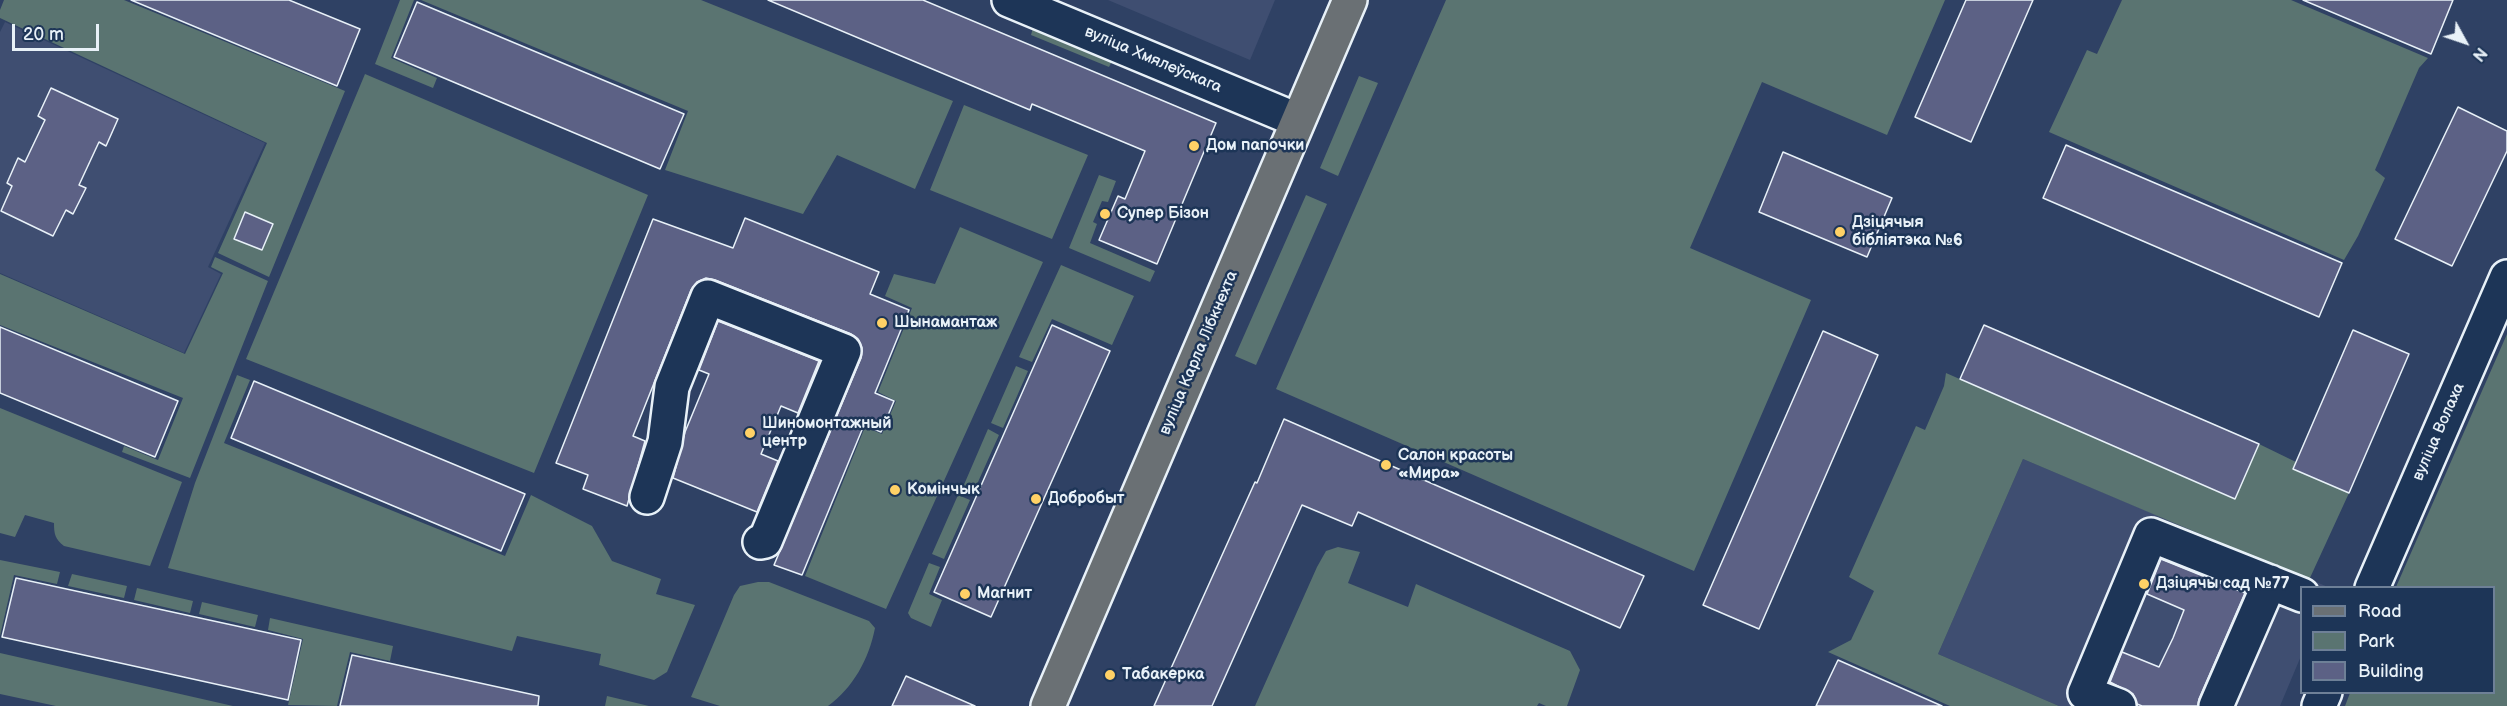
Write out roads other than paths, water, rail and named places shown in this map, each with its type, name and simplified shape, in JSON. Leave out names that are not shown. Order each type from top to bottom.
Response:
[{"type":"main road","name":"вуліца Карла Лібкнехта","points":[[1048,706],[1350,0]]},
{"type":"street","name":"вуліца Хмялеўскага","points":[[1009,0],[1297,120]]},
{"type":"street","name":"вуліца Волаха","points":[[2373,586],[2507,277]]},
{"type":"street","points":[[647,497],[665,442],[672,387],[708,297],[844,351],[765,541],[760,542]]},
{"type":"street","points":[[2119,706],[2085,693],[2151,535],[2300,595]]},
{"type":"street","points":[[2216,706],[2270,582]]},
{"type":"place","name":"Дом папочки","points":[[1194,146]]},
{"type":"place","name":"Супер Бізон","points":[[1105,214]]},
{"type":"place","name":"Дзіцячыя бібліятэка №6","points":[[1840,232]]},
{"type":"place","name":"Шынамантаж","points":[[882,323]]},
{"type":"place","name":"Шиномонтажный центр","points":[[750,433]]},
{"type":"place","name":"Салон красоты «Мира»","points":[[1386,465]]},
{"type":"place","name":"Комінчык","points":[[895,490]]},
{"type":"place","name":"Добробыт","points":[[1036,499]]},
{"type":"place","name":"Дзіцячы сад №77","points":[[2144,584]]},
{"type":"place","name":"Магнит","points":[[965,594]]},
{"type":"place","name":"Табакерка","points":[[1110,675]]}]
